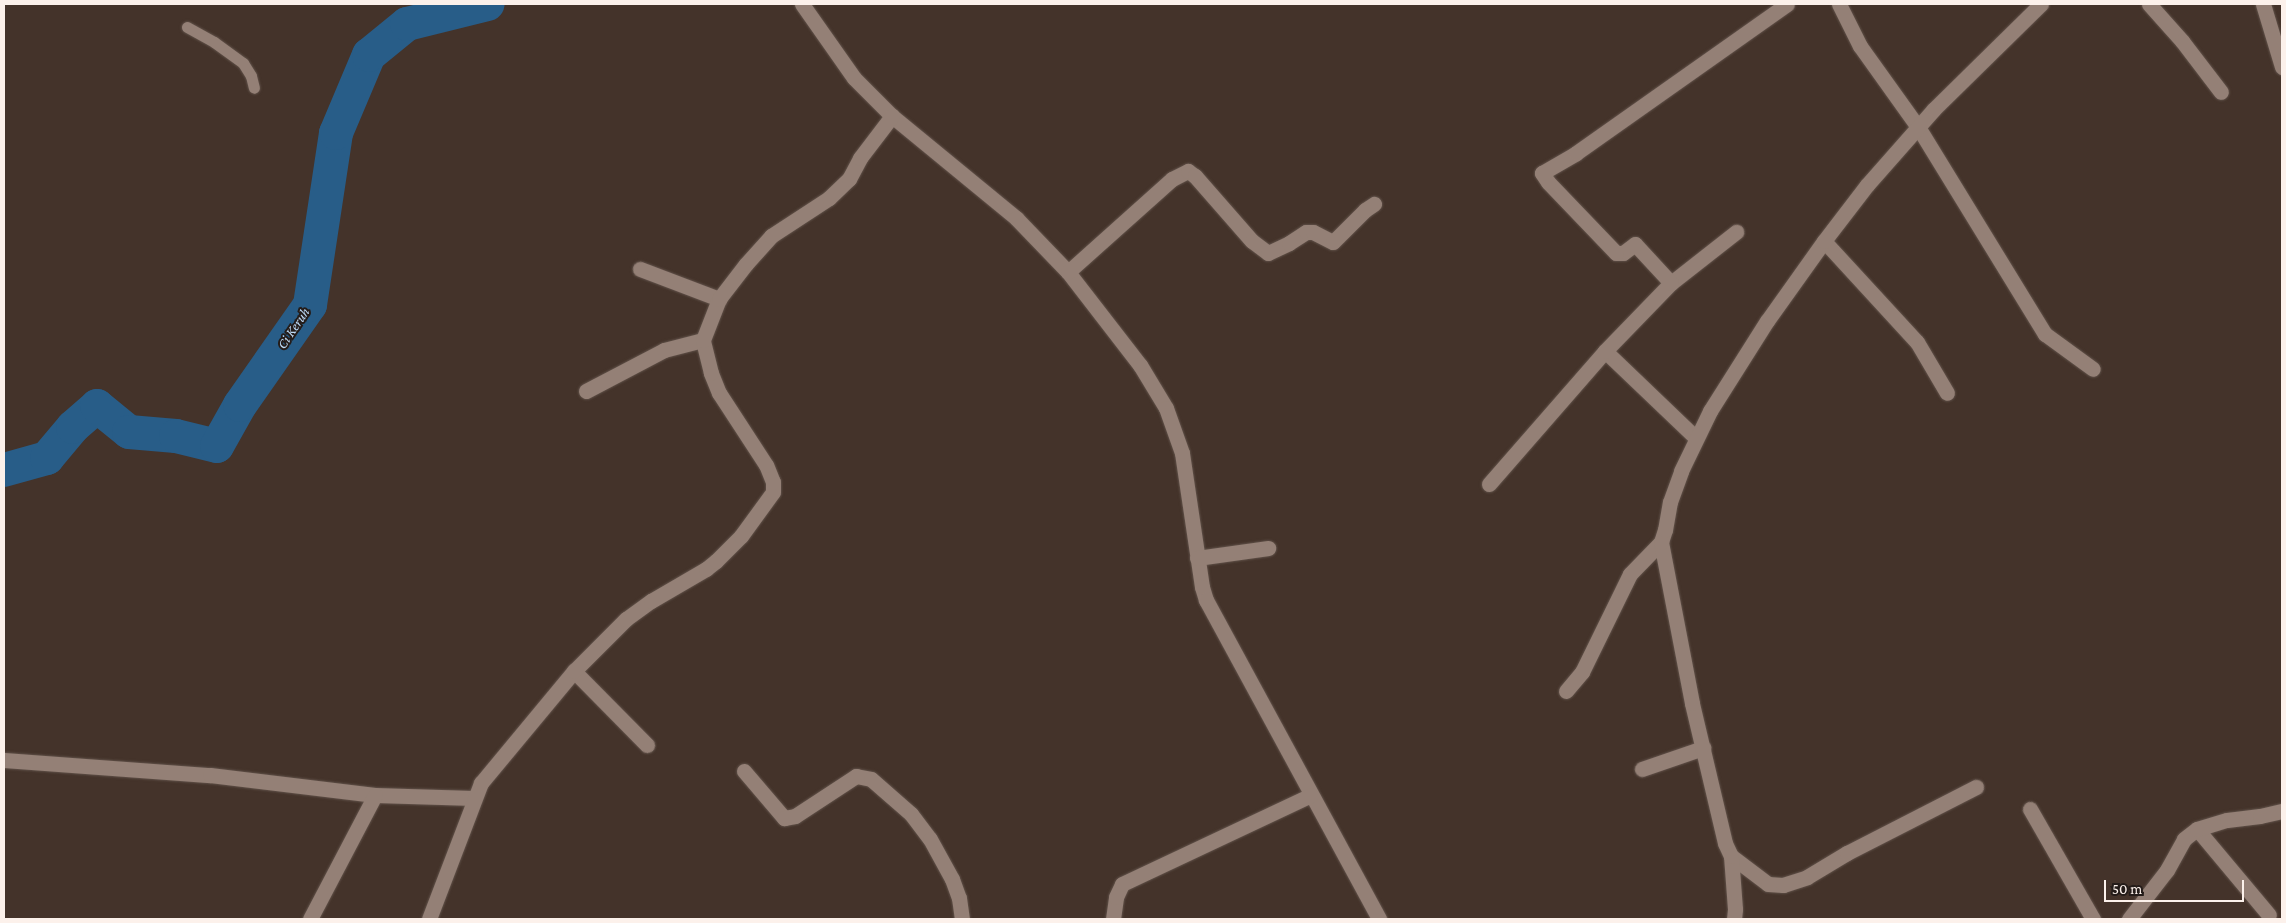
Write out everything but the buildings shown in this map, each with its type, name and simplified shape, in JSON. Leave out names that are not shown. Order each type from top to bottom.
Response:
[{"type":"street","points":[[802,4],[854,78],[892,116],[1016,218],[1068,272],[1140,365],[1166,408],[1182,453],[1202,587],[1212,612],[1375,918]]},
{"type":"street","points":[[1671,282],[1635,244],[1623,253],[1616,254],[1548,182],[1542,173],[1576,153],[1787,4]]},
{"type":"street","points":[[1840,4],[1860,46],[1918,127],[2045,334],[2093,369]]},
{"type":"street","points":[[1566,691],[1582,672],[1630,574],[1661,542],[1670,502],[1696,438],[1710,411],[1767,321],[1867,185],[1918,127],[2041,4]]},
{"type":"street","points":[[2149,4],[2182,41],[2221,92]]},
{"type":"street","points":[[2262,4],[2282,67]]},
{"type":"street","points":[[429,919],[454,858],[474,798],[481,783],[574,671],[626,619],[651,601],[706,569],[716,561],[741,536],[772,492],[773,482],[766,465],[719,393],[711,373],[703,340],[719,299],[771,236],[829,198],[849,179],[860,158],[892,116]]},
{"type":"street","points":[[1068,272],[1172,179],[1188,171],[1195,176],[1252,241],[1268,253],[1306,232],[1313,232],[1333,242],[1365,210],[1374,204]]},
{"type":"street","points":[[1489,484],[1605,351],[1671,282],[1736,232]]},
{"type":"street","points":[[1824,241],[1917,342],[1946,393]]},
{"type":"street","points":[[640,269],[719,299]]},
{"type":"street","points":[[586,391],[664,350],[703,340]]},
{"type":"street","points":[[1605,351],[1696,438]]},
{"type":"street","points":[[1661,542],[1703,748],[1725,843],[1731,856],[1734,919]]},
{"type":"street","points":[[1198,558],[1268,548]]},
{"type":"street","points":[[574,671],[648,745]]},
{"type":"street","points":[[1642,768],[1703,748]]},
{"type":"street","points":[[4,760],[210,775],[375,795],[474,798]]},
{"type":"street","points":[[744,772],[784,818],[795,816],[856,776],[871,779],[911,814],[930,839],[952,879],[959,898],[962,919]]},
{"type":"street","points":[[1731,856],[1768,884],[1783,885],[1807,877],[1847,853],[1976,787]]},
{"type":"street","points":[[310,919],[375,795]]},
{"type":"street","points":[[1113,919],[1116,897],[1122,884],[1311,795]]},
{"type":"street","points":[[2030,809],[2093,919]]},
{"type":"street","points":[[2129,919],[2167,870],[2184,839],[2197,829],[2227,820],[2282,811]]},
{"type":"street","points":[[2197,829],[2269,915]]},
{"type":"lane","points":[[187,27],[214,42],[243,63],[251,76],[254,88]]},
{"type":"waterway","name":"Ci Keruh","points":[[4,470],[47,458],[73,427],[97,406],[129,432],[176,436],[217,446],[240,405],[310,305],[336,133],[369,55],[407,24],[488,4]]}]
